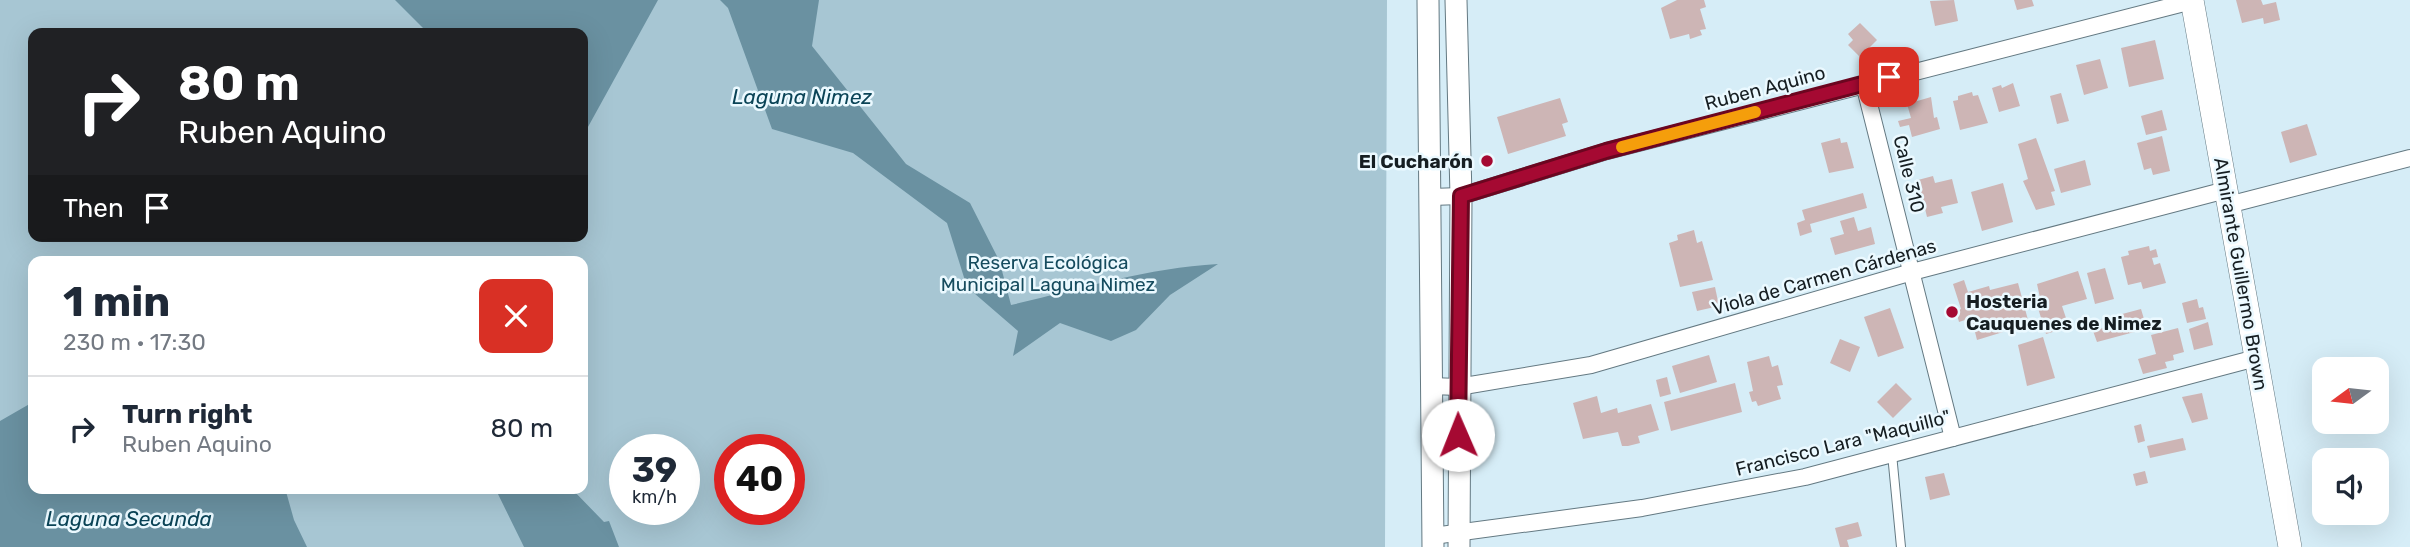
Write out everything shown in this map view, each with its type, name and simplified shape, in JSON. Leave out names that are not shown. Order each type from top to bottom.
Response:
[{"type":"main road","name":"Almirante Guillermo Brown","points":[[2192,1],[2290,547]]},
{"type":"street","points":[[1428,0],[1433,541]]},
{"type":"street","points":[[1456,0],[1461,196],[1459,540]]},
{"type":"street","name":"Ruben Aquino","points":[[1431,197],[1461,196],[1606,151],[2192,1]]},
{"type":"street","name":"Calle 310","points":[[1864,84],[1953,438]]},
{"type":"street","name":"Viola de Carmen Cárdenas","points":[[1431,386],[1458,387],[1591,365],[1912,272],[2410,158]]},
{"type":"street","name":"Francisco Lara \"Maquillo\"","points":[[1433,541],[1459,540],[1805,477],[2256,358]]},
{"type":"lane","points":[[1892,454],[1901,547]]},
{"type":"green space","name":"Reserva Ecológica Municipal Laguna Nimez","points":[[0,0],[1387,0],[1385,547],[0,547]]},
{"type":"water","points":[[395,0],[658,0],[588,127],[588,28],[423,28]]},
{"type":"water","name":"Laguna Nimez","points":[[720,0],[819,0],[812,46],[906,164],[970,203],[1004,270],[1001,267],[1011,305],[1139,275],[1218,264],[1170,295],[1136,330],[1111,341],[1060,323],[1013,356],[1018,331],[967,287],[947,223],[853,153],[772,129],[728,8]]},
{"type":"water","name":"Laguna Secunda","points":[[28,405],[28,494],[287,494],[294,520],[307,547],[0,547],[0,421]]},
{"type":"water","points":[[498,494],[577,494],[604,522],[609,521],[619,547],[524,547]]},
{"type":"building","points":[[1677,0],[1704,0],[1706,7],[1700,9],[1706,29],[1700,30],[1702,35],[1690,39],[1689,34],[1670,39],[1661,8]]},
{"type":"building","points":[[1954,0],[1958,21],[1935,26],[1930,1]]},
{"type":"building","points":[[2014,0],[2032,0],[2034,6],[2017,10]]},
{"type":"building","points":[[2236,0],[2261,0],[2263,5],[2276,2],[2280,20],[2264,24],[2263,18],[2242,23]]},
{"type":"building","points":[[1860,23],[1877,40],[1860,57],[1848,45],[1853,40],[1848,34]]},
{"type":"building","points":[[2155,40],[2164,79],[2129,87],[2121,48]]},
{"type":"building","points":[[2100,59],[2108,88],[2084,95],[2076,65]]},
{"type":"building","points":[[2013,83],[2020,106],[1999,112],[1992,88],[2001,85],[2002,88]]},
{"type":"building","points":[[1972,92],[1973,96],[1978,95],[1988,123],[1960,130],[1953,101],[1958,100],[1958,96]]},
{"type":"building","points":[[2061,93],[2069,121],[2057,124],[2050,96]]},
{"type":"building","points":[[1931,97],[1934,118],[1937,117],[1940,129],[1912,137],[1909,125],[1900,127],[1898,121],[1911,118],[1907,104]]},
{"type":"building","points":[[1560,98],[1568,122],[1562,124],[1566,136],[1508,154],[1497,117]]},
{"type":"building","points":[[2162,110],[2167,130],[2146,135],[2141,116]]},
{"type":"building","points":[[2307,124],[2317,155],[2290,163],[2281,132]]},
{"type":"building","points":[[2162,136],[2170,171],[2153,175],[2151,168],[2144,170],[2137,143]]},
{"type":"building","points":[[1840,138],[1841,143],[1847,142],[1854,168],[1829,173],[1821,143]]},
{"type":"building","points":[[2036,138],[2055,191],[2051,192],[2055,205],[2036,210],[2023,181],[2028,179],[2018,144]]},
{"type":"building","points":[[2085,160],[2091,185],[2061,193],[2054,169]]},
{"type":"building","points":[[1933,176],[1935,183],[1952,179],[1958,203],[1941,207],[1943,213],[1927,217],[1918,180]]},
{"type":"building","points":[[2003,183],[2013,222],[1982,231],[1971,192]]},
{"type":"building","points":[[1863,193],[1867,208],[1810,224],[1812,232],[1800,236],[1797,223],[1805,220],[1802,210]]},
{"type":"building","points":[[1854,217],[1858,231],[1871,227],[1875,244],[1835,255],[1830,238],[1844,234],[1840,221]]},
{"type":"building","points":[[1694,230],[1697,243],[1702,241],[1713,280],[1680,287],[1669,243],[1678,240],[1677,235]]},
{"type":"building","points":[[2149,246],[2150,251],[2156,249],[2158,257],[2152,258],[2154,265],[2160,263],[2166,283],[2143,289],[2141,282],[2128,285],[2121,257],[2129,255],[2128,251]]},
{"type":"building","points":[[2105,268],[2114,299],[2095,304],[2087,273]]},
{"type":"building","points":[[2078,271],[2087,299],[2062,306],[2069,327],[2046,334],[2038,308],[2042,307],[2037,284]]},
{"type":"building","points":[[1964,280],[1968,292],[1989,286],[1990,290],[2018,283],[2028,320],[2002,327],[2003,332],[1977,340],[1973,324],[1967,326],[1965,320],[1959,322],[1956,311],[1961,309],[1953,284]]},
{"type":"building","points":[[1715,287],[1719,306],[1697,311],[1692,292]]},
{"type":"building","points":[[2197,299],[2199,308],[2203,307],[2206,319],[2187,323],[2182,303]]},
{"type":"building","points":[[1890,308],[1904,348],[1878,357],[1864,317]]},
{"type":"building","points":[[2141,309],[2144,319],[2135,321],[2138,331],[2097,342],[2093,331],[2113,325],[2111,317]]},
{"type":"building","points":[[2208,322],[2213,345],[2194,350],[2189,329]]},
{"type":"building","points":[[2178,328],[2184,352],[2173,355],[2174,360],[2165,362],[2167,368],[2143,374],[2138,359],[2156,354],[2151,335]]},
{"type":"building","points":[[2043,337],[2055,378],[2027,386],[2018,345]]},
{"type":"building","points":[[1840,339],[1860,347],[1850,372],[1830,363]]},
{"type":"building","points":[[1709,355],[1717,382],[1680,393],[1672,366]]},
{"type":"building","points":[[1769,356],[1772,367],[1778,365],[1783,385],[1777,386],[1781,399],[1758,406],[1756,401],[1752,402],[1749,392],[1753,391],[1747,362]]},
{"type":"building","points":[[1667,377],[1671,394],[1660,397],[1656,380]]},
{"type":"building","points":[[1735,383],[1742,412],[1671,431],[1664,402]]},
{"type":"building","points":[[1896,383],[1912,399],[1893,418],[1877,402]]},
{"type":"building","points":[[2202,393],[2208,419],[2192,423],[2182,397]]},
{"type":"building","points":[[1597,396],[1601,413],[1617,408],[1618,413],[1651,404],[1659,430],[1638,436],[1640,443],[1628,446],[1622,446],[1618,432],[1583,439],[1573,403]]},
{"type":"building","points":[[2141,424],[2145,441],[2138,443],[2134,426]]},
{"type":"building","points":[[2183,438],[2186,450],[2150,458],[2147,446]]},
{"type":"building","points":[[2145,471],[2148,483],[2136,486],[2133,474]]},
{"type":"building","points":[[1944,473],[1950,495],[1930,500],[1925,477]]},
{"type":"building","points":[[1858,522],[1862,536],[1847,540],[1849,547],[1840,547],[1835,528]]},
{"type":"slow traffic","points":[[1622,147],[1755,112]]},
{"type":"place","name":"El Cucharón","points":[[1487,161]]},
{"type":"place","name":"Hosteria Cauquenes de Nimez","points":[[1952,312]]},
{"type":"route","points":[[1458,435],[1461,196],[1606,151],[1889,77]]}]
